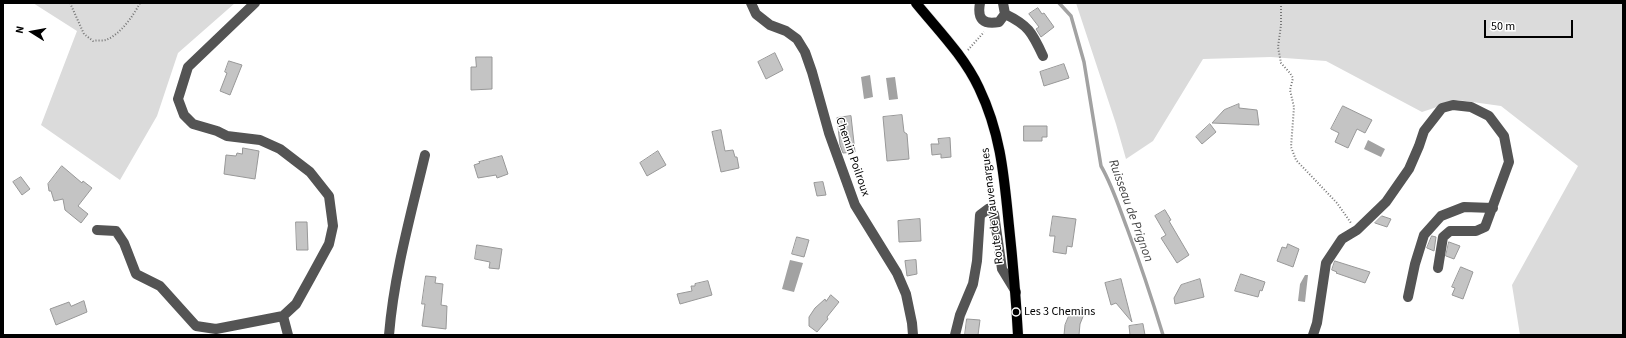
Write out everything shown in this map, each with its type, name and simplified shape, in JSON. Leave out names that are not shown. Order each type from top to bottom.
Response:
[{"type":"main road","name":"Route de Vauvenargues","points":[[916,3],[960,57],[979,88],[995,129],[1004,174],[1016,292],[1018,335]]},
{"type":"street","points":[[97,230],[116,231],[124,243],[136,274],[160,286],[196,326],[216,329],[283,316],[296,304],[329,244],[333,226],[329,196],[310,172],[280,149],[260,140],[227,136],[217,131],[193,124],[184,115],[178,99],[188,66],[255,3]]},
{"type":"street","name":"Chemin Poilroux","points":[[751,3],[756,14],[770,25],[786,31],[797,39],[805,52],[829,133],[855,205],[896,273],[906,294],[912,322],[913,335]]},
{"type":"street","points":[[980,3],[980,17],[985,22],[990,23],[999,22],[1005,14],[1003,3]]},
{"type":"street","points":[[1005,14],[1017,20],[1029,29],[1043,56]]},
{"type":"street","points":[[1313,335],[1317,323],[1326,263],[1342,238],[1357,230],[1386,202],[1409,169],[1420,146],[1424,131],[1442,108],[1453,105],[1470,107],[1489,116],[1504,136],[1509,162],[1485,227],[1476,231],[1450,231],[1443,237],[1438,268]]},
{"type":"street","points":[[389,335],[391,312],[407,230],[425,155]]},
{"type":"street","points":[[1408,297],[1415,264],[1424,235],[1441,216],[1464,207],[1493,208]]},
{"type":"street","points":[[955,335],[960,315],[973,284],[977,261],[980,215],[988,209],[994,214],[1002,268],[1016,292]]},
{"type":"street","points":[[283,316],[288,335]]},
{"type":"path","points":[[70,3],[84,34],[93,41],[106,40],[118,31],[132,19],[140,3]]},
{"type":"path","points":[[1281,3],[1281,25],[1278,47],[1281,63],[1293,78],[1290,90],[1294,107],[1291,147],[1296,160],[1337,203],[1357,230]]},
{"type":"path","points":[[960,57],[971,48],[990,23]]},
{"type":"shaded area","points":[[33,3],[235,3],[178,53],[157,116],[120,180],[41,125],[77,31]]},
{"type":"shaded area","points":[[1076,3],[1623,3],[1623,335],[1520,335],[1512,285],[1578,166],[1501,106],[1458,100],[1422,112],[1326,61],[1271,57],[1203,59],[1153,141],[1126,159]]},
{"type":"shaded area","points":[[870,75],[873,97],[864,99],[861,77]]},
{"type":"shaded area","points":[[895,77],[898,99],[889,100],[886,78]]},
{"type":"shaded area","points":[[1368,140],[1385,149],[1381,157],[1364,149]]},
{"type":"shaded area","points":[[790,260],[803,263],[794,292],[782,289]]},
{"type":"shaded area","points":[[1305,275],[1308,275],[1305,302],[1298,301],[1300,284]]},
{"type":"building","points":[[1038,8],[1042,14],[1044,13],[1054,27],[1041,37],[1036,29],[1039,27],[1029,14]]},
{"type":"building","points":[[775,53],[783,70],[766,79],[758,62]]},
{"type":"building","points":[[476,57],[492,57],[492,89],[471,90],[471,67],[476,67]]},
{"type":"building","points":[[229,61],[242,65],[230,95],[220,91],[227,73],[225,72]]},
{"type":"building","points":[[1064,64],[1069,78],[1044,86],[1040,72]]},
{"type":"building","points":[[1239,104],[1239,108],[1257,110],[1259,125],[1212,123],[1224,110]]},
{"type":"building","points":[[1343,106],[1372,120],[1365,133],[1357,129],[1348,148],[1335,142],[1339,133],[1331,129]]},
{"type":"building","points":[[902,115],[904,132],[907,134],[909,159],[887,161],[883,117]]},
{"type":"building","points":[[851,116],[855,152],[843,153],[840,145],[837,118]]},
{"type":"building","points":[[1210,124],[1216,132],[1202,144],[1196,137]]},
{"type":"building","points":[[1024,126],[1047,126],[1047,137],[1042,137],[1042,141],[1024,141]]},
{"type":"building","points":[[721,130],[725,151],[733,150],[735,157],[737,157],[739,168],[721,172],[712,132]]},
{"type":"building","points":[[950,138],[951,157],[941,158],[941,154],[932,155],[931,144],[939,144],[938,139]]},
{"type":"building","points":[[243,148],[259,151],[255,179],[224,174],[226,155],[236,156],[237,153],[242,154]]},
{"type":"building","points":[[658,151],[666,165],[647,176],[640,163]]},
{"type":"building","points":[[502,156],[508,174],[497,178],[496,175],[478,178],[474,165],[480,163],[479,162]]},
{"type":"building","points":[[62,166],[82,183],[83,181],[92,188],[78,206],[88,214],[81,223],[65,210],[63,199],[54,201],[51,191],[49,191],[48,184]]},
{"type":"building","points":[[21,177],[30,189],[22,195],[13,182]]},
{"type":"building","points":[[823,182],[826,195],[817,196],[814,183]]},
{"type":"building","points":[[1165,210],[1171,220],[1169,221],[1189,255],[1177,263],[1161,238],[1166,235],[1155,216]]},
{"type":"building","points":[[1053,216],[1076,219],[1072,247],[1067,246],[1066,254],[1053,252],[1055,236],[1050,236]]},
{"type":"building","points":[[1382,216],[1391,219],[1387,227],[1375,223]]},
{"type":"building","points":[[920,219],[921,241],[899,242],[898,221]]},
{"type":"building","points":[[296,222],[307,222],[308,250],[297,250]]},
{"type":"building","points":[[1432,236],[1436,237],[1434,251],[1427,248]]},
{"type":"building","points":[[797,237],[809,240],[804,257],[792,254]]},
{"type":"building","points":[[1449,242],[1460,246],[1454,259],[1446,256]]},
{"type":"building","points":[[1288,244],[1299,249],[1293,267],[1277,261],[1282,247],[1286,248]]},
{"type":"building","points":[[477,245],[502,249],[499,269],[489,268],[490,262],[475,259]]},
{"type":"building","points":[[916,260],[917,274],[907,276],[905,261]]},
{"type":"building","points":[[1335,261],[1370,272],[1365,283],[1336,273],[1337,272],[1332,270]]},
{"type":"building","points":[[1461,267],[1473,272],[1463,299],[1452,295],[1455,288],[1452,287]]},
{"type":"building","points":[[1241,274],[1265,282],[1258,297],[1235,291]]},
{"type":"building","points":[[426,276],[436,277],[435,283],[443,284],[441,305],[447,306],[446,329],[422,326],[425,304],[422,304]]},
{"type":"building","points":[[1121,279],[1132,322],[1116,303],[1111,305],[1105,283]]},
{"type":"building","points":[[1200,279],[1204,297],[1175,304],[1174,298],[1181,285]]},
{"type":"building","points":[[708,281],[712,295],[680,304],[677,294],[692,291],[691,286]]},
{"type":"building","points":[[831,295],[839,302],[817,332],[809,326],[809,317],[815,308],[825,299],[826,301]]},
{"type":"building","points":[[84,301],[87,312],[56,325],[50,309],[69,302],[71,306]]},
{"type":"building","points":[[1072,309],[1084,314],[1080,324],[1079,335],[1064,335],[1065,325]]},
{"type":"building","points":[[967,319],[980,320],[978,335],[965,335]]},
{"type":"building","points":[[1143,324],[1145,335],[1130,335],[1129,326]]},
{"type":"waterway","name":"Ruisseau de Prignon","points":[[1059,3],[1071,16],[1084,62],[1101,166],[1112,188],[1127,228],[1163,335]]},
{"type":"place","name":"Les 3 Chemins","points":[[1016,312]]}]
